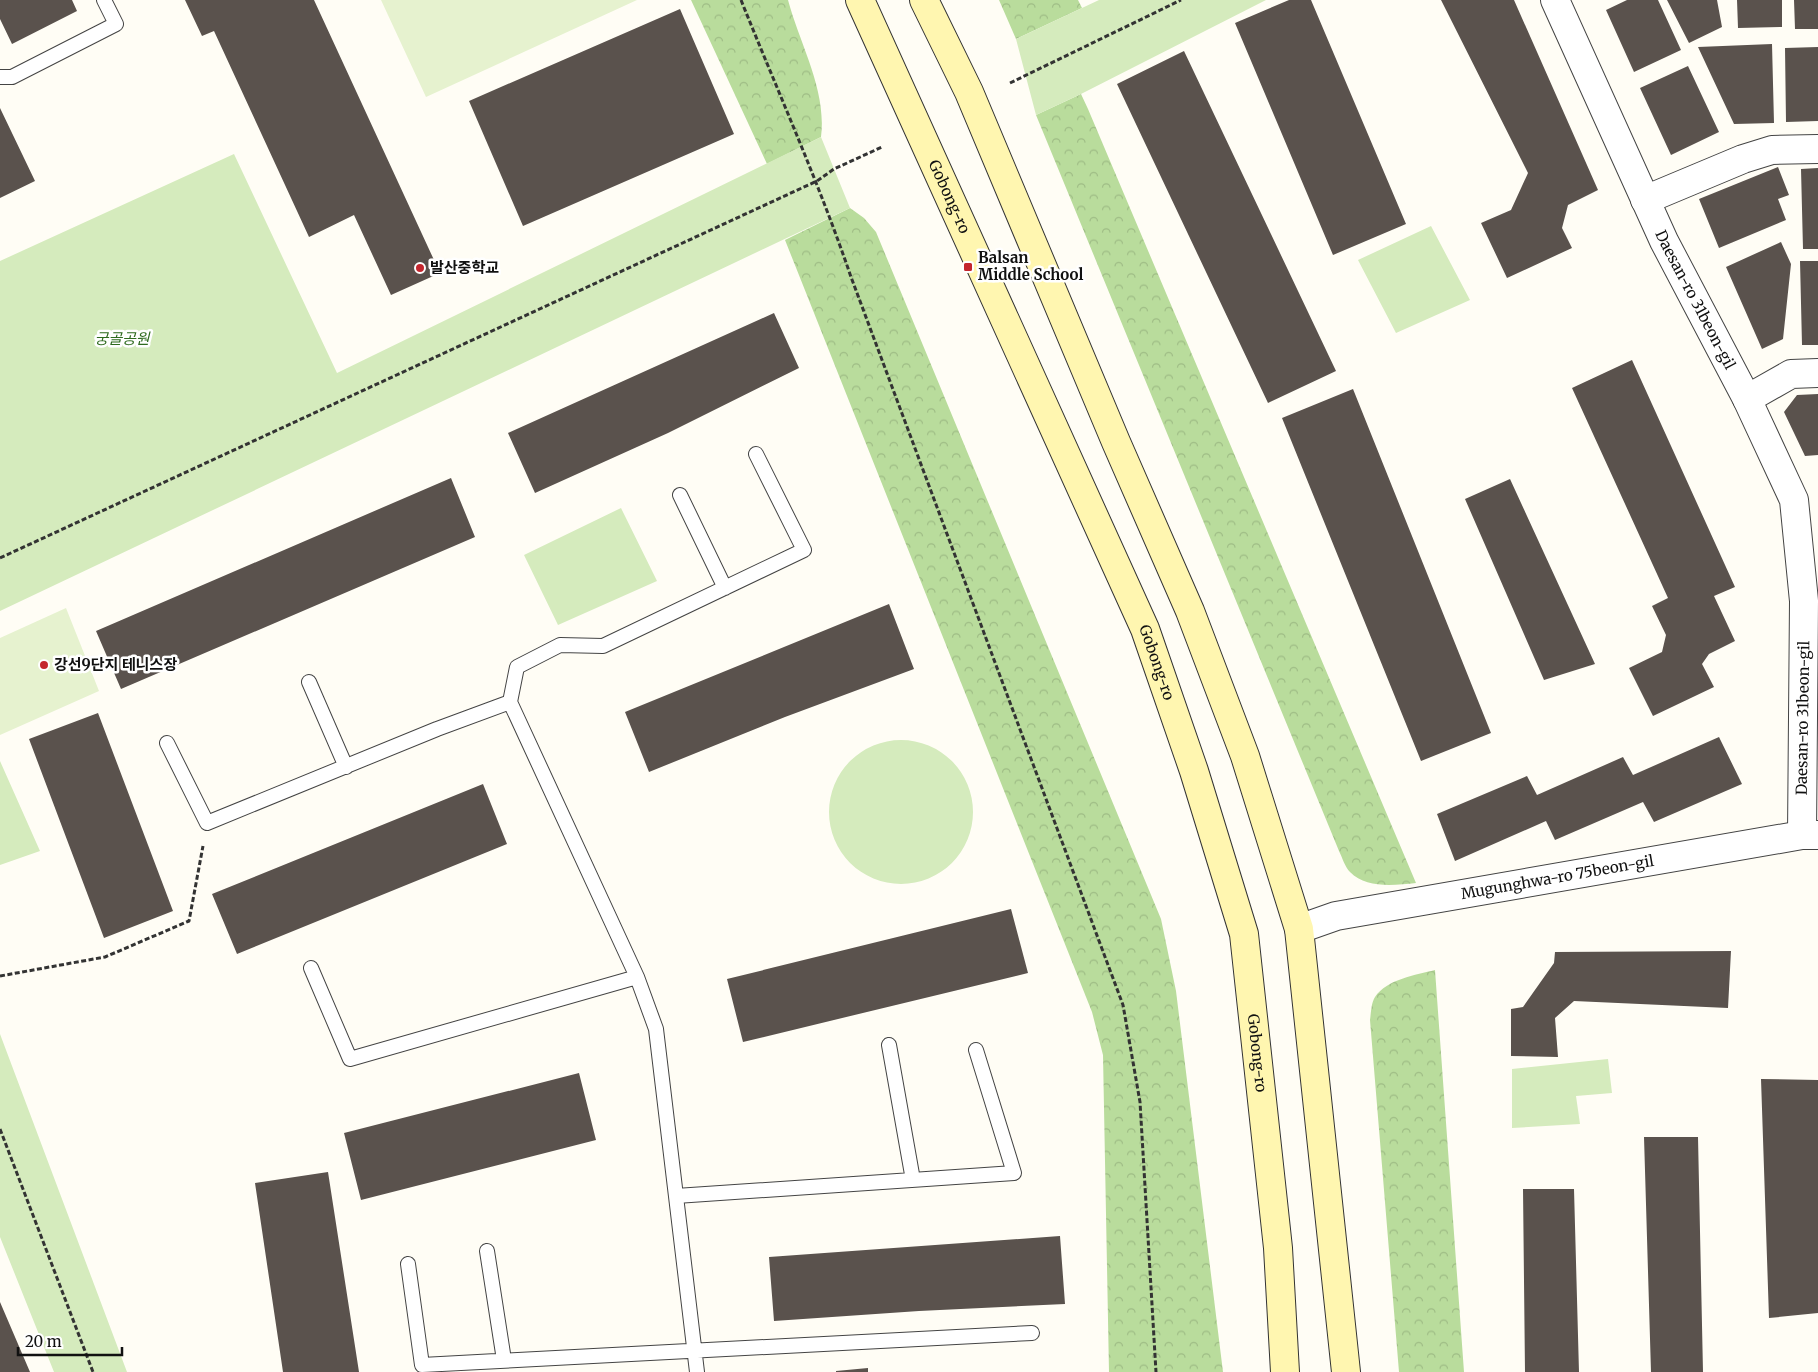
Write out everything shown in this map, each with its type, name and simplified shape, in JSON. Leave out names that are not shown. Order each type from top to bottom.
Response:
[{"type":"main road","name":"Gobong-ro","points":[[860,0],[1144,629],[1194,771],[1242,924],[1278,1248],[1285,1372]]},
{"type":"main road","points":[[924,0],[969,92],[1116,442],[1190,612],[1245,756],[1299,929],[1346,1372]]},
{"type":"street","name":"Daesan-ro 31beon-gil","points":[[1555,0],[1664,242],[1747,399],[1794,500],[1811,600],[1810,835]]},
{"type":"street","points":[[1646,200],[1744,159],[1772,150],[1818,149]]},
{"type":"street","points":[[1747,399],[1791,374],[1818,374]]},
{"type":"street","name":"Mugunghwa-ro 75beon-gil","points":[[1299,929],[1336,916],[1810,835]]},
{"type":"lane","points":[[0,77],[12,77],[116,24],[104,0]]},
{"type":"lane","points":[[697,1372],[656,1029],[637,977],[510,702],[517,667],[560,645],[603,646],[804,550],[756,454]]},
{"type":"lane","points":[[680,495],[725,588]]},
{"type":"lane","points":[[309,682],[346,767]]},
{"type":"lane","points":[[167,743],[207,822],[346,767],[437,728],[510,702]]},
{"type":"lane","points":[[311,968],[350,1059],[637,977]]},
{"type":"lane","points":[[889,1045],[912,1180]]},
{"type":"lane","points":[[676,1196],[1014,1173],[976,1050]]},
{"type":"lane","points":[[487,1251],[504,1360]]},
{"type":"lane","points":[[408,1264],[422,1365],[694,1349],[1032,1333]]},
{"type":"path","points":[[741,0],[800,147],[817,181],[851,277],[1123,1005],[1140,1102],[1156,1372]]},
{"type":"path","points":[[1010,83],[1181,0]]},
{"type":"path","points":[[0,558],[817,181],[834,169],[882,147]]},
{"type":"path","points":[[0,976],[105,957],[189,921],[207,822]]},
{"type":"path","points":[[0,1130],[93,1372]]},
{"type":"green space","points":[[381,0],[637,0],[426,97]]},
{"type":"green space","points":[[691,0],[788,0],[816,85],[822,119],[821,137],[767,164]]},
{"type":"green space","points":[[999,0],[1078,0],[1082,8],[1016,39]]},
{"type":"green space","points":[[1099,0],[1266,0],[1036,115],[1016,39]]},
{"type":"green space","points":[[1081,94],[1416,883],[1381,885],[1364,881],[1348,870],[1339,851],[1036,115]]},
{"type":"green space","name":"궁골공원","points":[[821,137],[850,208],[0,611],[0,261],[234,154],[337,373]]},
{"type":"green space","points":[[850,208],[864,218],[876,232],[1161,919],[1176,991],[1223,1372],[1109,1372],[1103,1055],[1092,1012],[785,240]]},
{"type":"green space","points":[[1431,226],[1470,300],[1396,333],[1358,260]]},
{"type":"green space","points":[[621,508],[657,581],[558,625],[524,555]]},
{"type":"green space","name":"강선9단지 테니스장","points":[[66,608],[99,691],[0,735],[0,638]]},
{"type":"green space","points":[[901,740],[928,746],[941,752],[952,761],[961,772],[967,785],[973,812],[967,839],[961,852],[952,863],[941,872],[928,878],[901,884],[874,878],[861,872],[850,863],[841,852],[835,839],[829,812],[835,785],[841,772],[850,761],[861,752],[874,746]]},
{"type":"green space","points":[[0,761],[40,851],[0,865]]},
{"type":"green space","points":[[1435,970],[1464,1372],[1399,1372],[1370,1020],[1373,1002],[1380,991],[1394,982]]},
{"type":"green space","points":[[0,1034],[127,1372],[54,1372],[0,1237]]},
{"type":"green space","points":[[1608,1059],[1612,1093],[1576,1096],[1580,1124],[1512,1128],[1512,1069]]},
{"type":"building","points":[[0,0],[72,0],[77,11],[12,44],[0,19]]},
{"type":"building","points":[[185,0],[314,0],[440,273],[391,295],[354,215],[309,237],[214,31],[202,36]]},
{"type":"building","points":[[1289,0],[1311,0],[1406,224],[1333,255],[1235,23]]},
{"type":"building","points":[[1441,0],[1514,0],[1598,190],[1568,205],[1562,228],[1572,248],[1507,278],[1481,223],[1511,210],[1528,173]]},
{"type":"building","points":[[1627,0],[1658,0],[1681,50],[1634,72],[1606,10]]},
{"type":"building","points":[[1667,0],[1717,0],[1722,27],[1689,43]]},
{"type":"building","points":[[1737,0],[1782,0],[1782,27],[1738,28]]},
{"type":"building","points":[[1794,0],[1818,0],[1818,29],[1795,29]]},
{"type":"building","points":[[680,9],[734,134],[523,226],[469,101]]},
{"type":"building","points":[[1772,44],[1774,123],[1734,124],[1698,47]]},
{"type":"building","points":[[1818,47],[1818,121],[1786,122],[1785,48]]},
{"type":"building","points":[[1184,51],[1336,371],[1268,403],[1117,84]]},
{"type":"building","points":[[1688,66],[1719,132],[1671,155],[1640,88]]},
{"type":"building","points":[[0,108],[35,181],[0,198]]},
{"type":"building","points":[[1778,167],[1789,195],[1778,199],[1786,220],[1719,248],[1699,199]]},
{"type":"building","points":[[1818,168],[1818,249],[1803,249],[1801,169]]},
{"type":"building","points":[[1781,242],[1791,264],[1783,339],[1762,349],[1726,267]]},
{"type":"building","points":[[1800,261],[1818,261],[1818,345],[1802,345]]},
{"type":"building","points":[[774,313],[799,368],[668,433],[535,493],[508,433]]},
{"type":"building","points":[[1632,360],[1735,587],[1714,596],[1735,641],[1709,654],[1702,664],[1714,687],[1653,716],[1629,668],[1662,652],[1666,635],[1652,606],[1668,598],[1572,388]]},
{"type":"building","points":[[1353,389],[1491,733],[1421,761],[1282,418]]},
{"type":"building","points":[[1818,394],[1818,455],[1805,456],[1784,412],[1797,395]]},
{"type":"building","points":[[451,478],[475,537],[121,689],[96,631]]},
{"type":"building","points":[[1510,479],[1595,664],[1544,680],[1465,499]]},
{"type":"building","points":[[889,604],[914,669],[785,717],[649,772],[625,712]]},
{"type":"building","points":[[98,713],[173,911],[104,938],[29,739]]},
{"type":"building","points":[[1719,737],[1742,784],[1654,822],[1643,802],[1555,840],[1546,821],[1455,861],[1437,814],[1527,776],[1537,795],[1623,757],[1633,775]]},
{"type":"building","points":[[483,784],[507,844],[237,954],[212,894]]},
{"type":"building","points":[[1011,909],[1028,973],[743,1042],[727,979]]},
{"type":"building","points":[[1731,951],[1728,1008],[1574,1001],[1555,1018],[1558,1057],[1511,1056],[1511,1009],[1523,1007],[1554,963],[1555,952]]},
{"type":"building","points":[[579,1073],[596,1140],[361,1200],[344,1133]]},
{"type":"building","points":[[1761,1079],[1818,1080],[1818,1313],[1769,1318]]},
{"type":"building","points":[[1644,1137],[1698,1137],[1703,1372],[1651,1372]]},
{"type":"building","points":[[328,1172],[359,1372],[283,1372],[255,1183]]},
{"type":"building","points":[[1523,1189],[1574,1189],[1579,1372],[1525,1372]]},
{"type":"building","points":[[1060,1236],[1065,1304],[919,1311],[774,1321],[769,1257]]},
{"type":"building","points":[[0,1302],[30,1372],[0,1372]]},
{"type":"building","points":[[868,1368],[868,1372],[836,1372],[836,1371]]},
{"type":"place","name":"Balsan Middle School","points":[[968,267]]},
{"type":"place","name":"발산중학교","points":[[420,268]]},
{"type":"place","name":"강선9단지 테니스장","points":[[44,665]]}]
